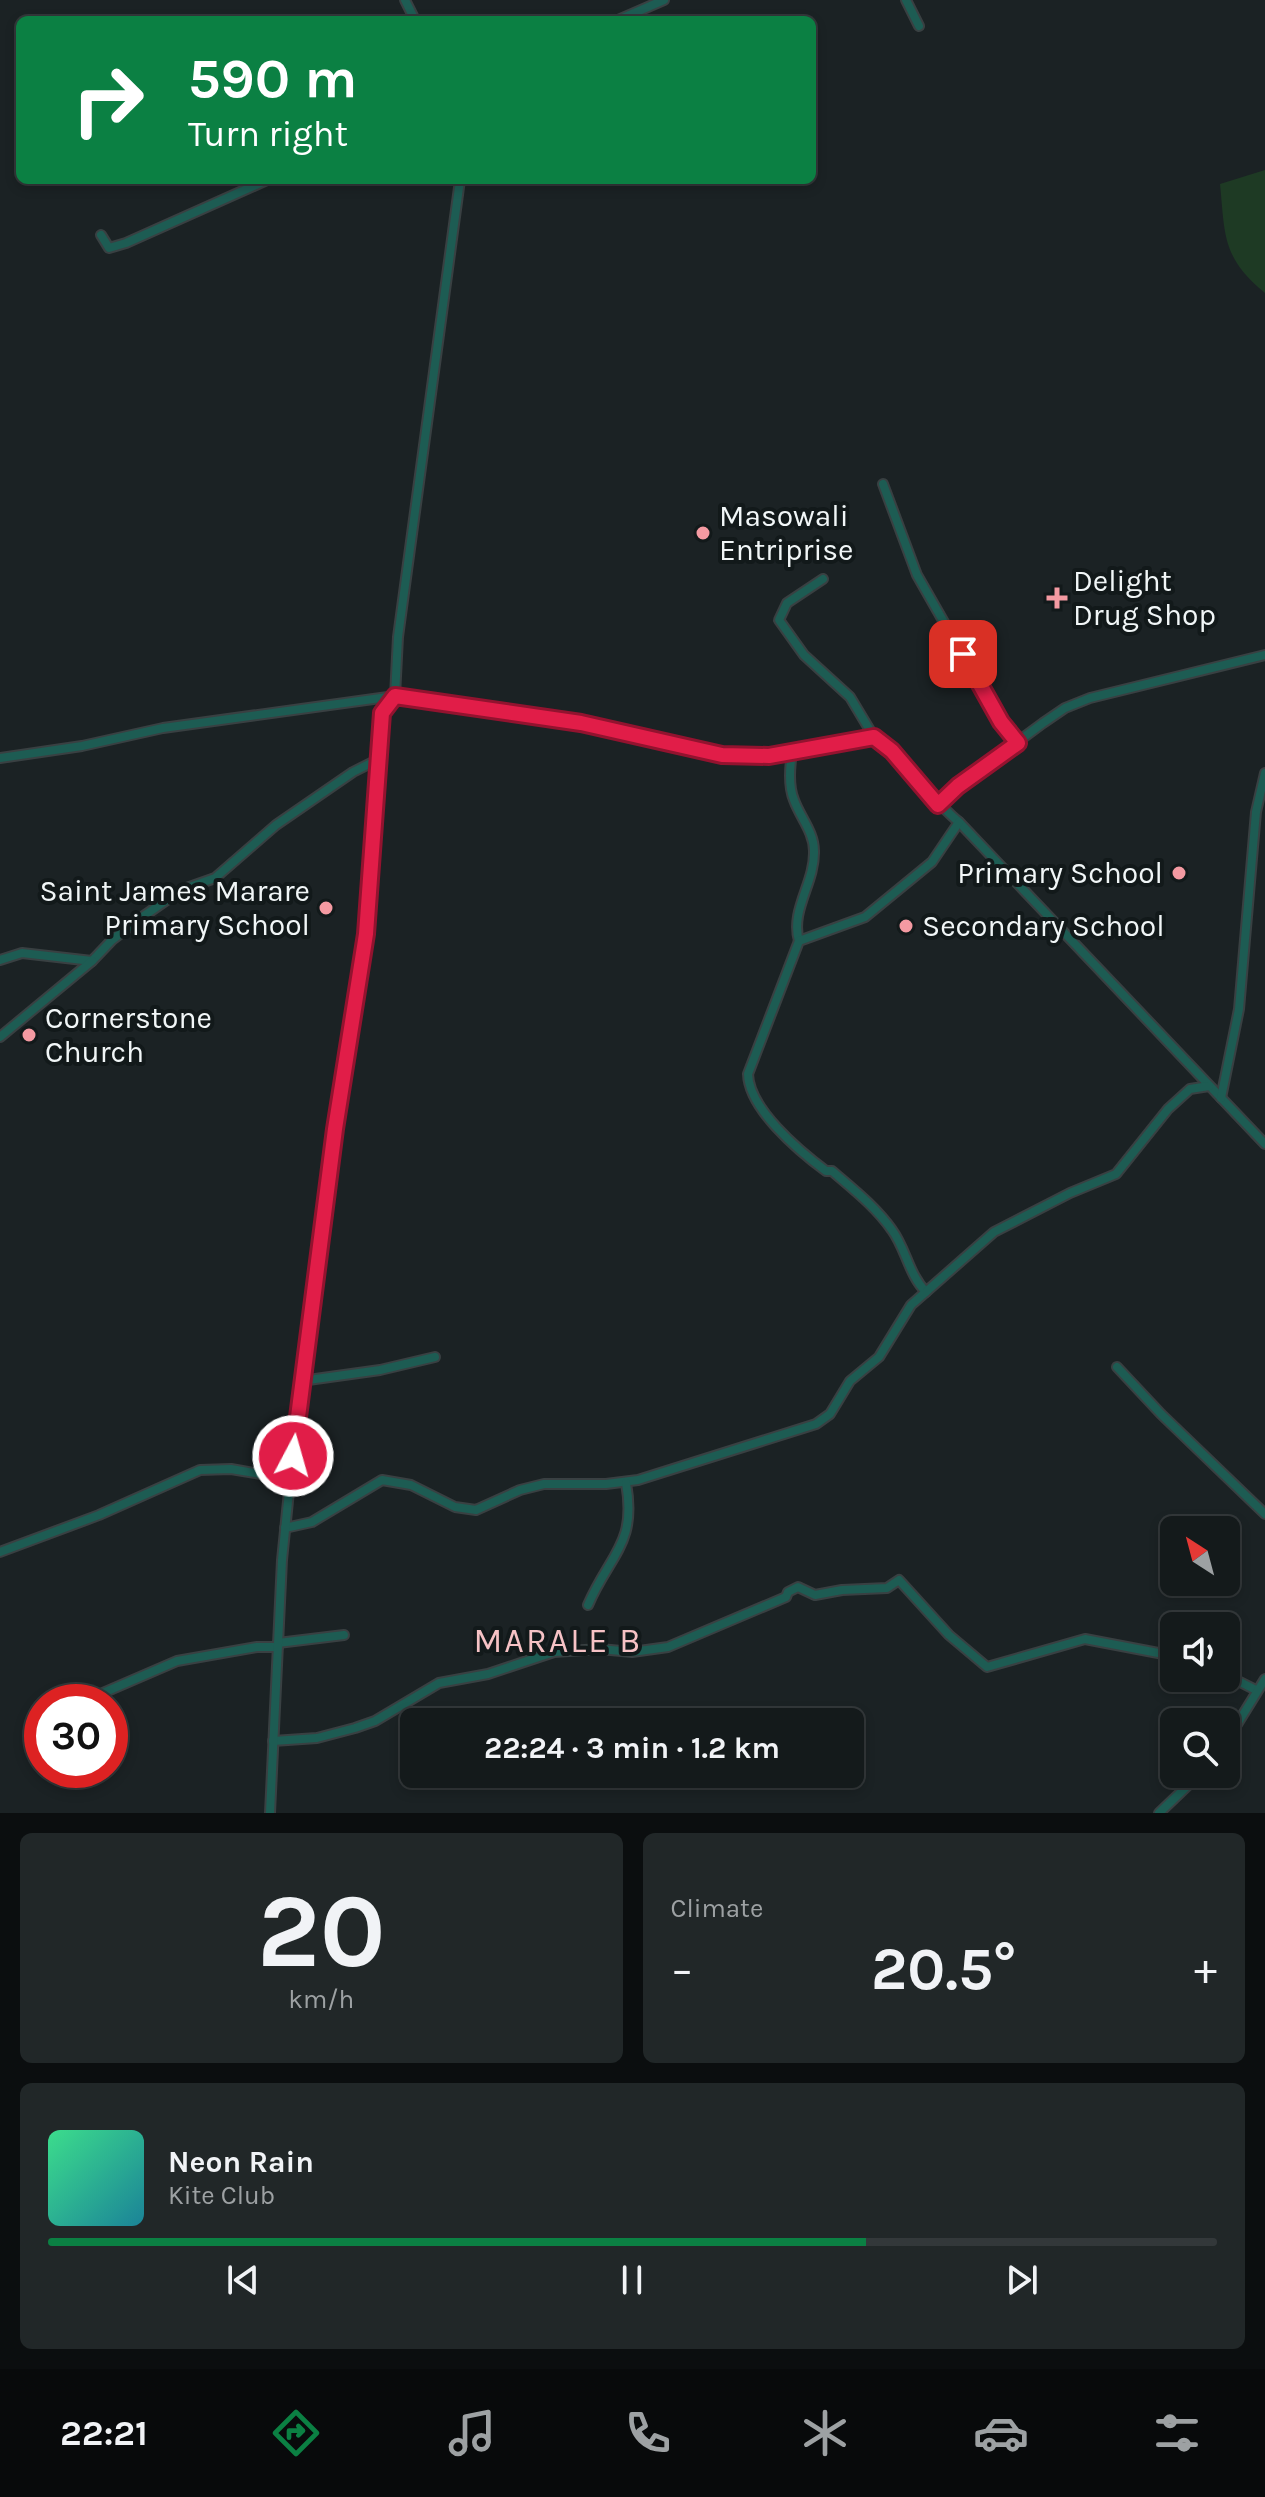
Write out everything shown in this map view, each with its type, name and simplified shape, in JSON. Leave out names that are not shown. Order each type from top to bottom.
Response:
[{"type":"street","points":[[627,16],[664,0]]},
{"type":"street","points":[[906,0],[919,26]]},
{"type":"street","points":[[101,235],[109,248],[126,243],[258,184]]},
{"type":"street","points":[[270,1813],[285,1528],[301,1381],[335,1129],[366,934],[382,713],[395,696],[398,637],[459,184]]},
{"type":"street","points":[[883,484],[917,575],[1001,722],[1018,743]]},
{"type":"street","points":[[823,579],[787,603],[779,620],[804,655],[850,697],[874,737],[892,751],[938,805],[959,822],[1265,1144]]},
{"type":"street","points":[[938,805],[958,786],[1065,708],[1090,698],[1265,655]]},
{"type":"street","points":[[0,758],[82,746],[163,728],[395,696],[581,723],[722,755],[769,756],[874,737]]},
{"type":"street","points":[[792,751],[792,797],[813,839],[814,851],[808,888],[797,914],[799,941],[749,1065],[750,1089],[756,1102],[799,1151],[826,1171],[832,1171],[894,1231],[916,1279],[926,1292]]},
{"type":"street","points":[[0,1037],[138,920],[181,890],[215,878],[276,825],[353,772],[377,760]]},
{"type":"street","points":[[1221,1098],[1239,1009],[1256,812],[1265,773]]},
{"type":"street","points":[[799,941],[865,917],[932,862],[959,822]]},
{"type":"street","points":[[0,960],[22,953],[92,961]]},
{"type":"street","points":[[285,1528],[312,1522],[382,1480],[411,1485],[468,1511],[483,1509],[520,1490],[544,1484],[626,1483],[765,1442],[823,1420],[850,1381],[879,1357],[908,1310],[994,1232],[1070,1193],[1116,1174],[1168,1109],[1190,1089],[1209,1086]]},
{"type":"street","points":[[301,1381],[380,1370],[435,1357]]},
{"type":"street","points":[[1117,1367],[1265,1514]]},
{"type":"street","points":[[0,1552],[98,1516],[200,1470],[231,1469],[290,1479]]},
{"type":"street","points":[[588,1605],[597,1584],[616,1558],[629,1528],[626,1483]]},
{"type":"street","points":[[273,1741],[317,1738],[346,1731],[375,1721],[439,1683],[488,1674],[546,1654],[600,1649],[632,1652],[668,1647],[786,1597],[788,1592],[798,1587],[815,1595],[887,1588],[899,1580],[949,1635],[987,1667],[1085,1639],[1160,1653]]},
{"type":"street","points":[[124,1684],[177,1661],[344,1635]]},
{"type":"street","points":[[1240,1718],[1265,1679]]},
{"type":"street","points":[[1240,1682],[1256,1690]]},
{"type":"street","points":[[1159,1813],[1185,1788]]},
{"type":"green space","points":[[1265,170],[1265,293],[1233,257],[1225,232],[1220,184]]},
{"type":"place","name":"Masowali Entriprise","points":[[703,533]]},
{"type":"place","name":"Delight Drug Shop","points":[[1057,598]]},
{"type":"place","name":"Primary School","points":[[1179,873]]},
{"type":"place","name":"Saint James Marare Primary School","points":[[326,908]]},
{"type":"place","name":"Secondary School","points":[[906,926]]},
{"type":"place","name":"Cornerstone Church","points":[[29,1035]]},
{"type":"district","name":"MARALE B","points":[[558,1641]]},
{"type":"route","points":[[293,1456],[335,1129],[366,934],[382,713],[395,696],[581,723],[722,755],[769,756],[874,737],[892,751],[938,805],[958,786],[1018,743],[1001,722],[963,654]]}]
